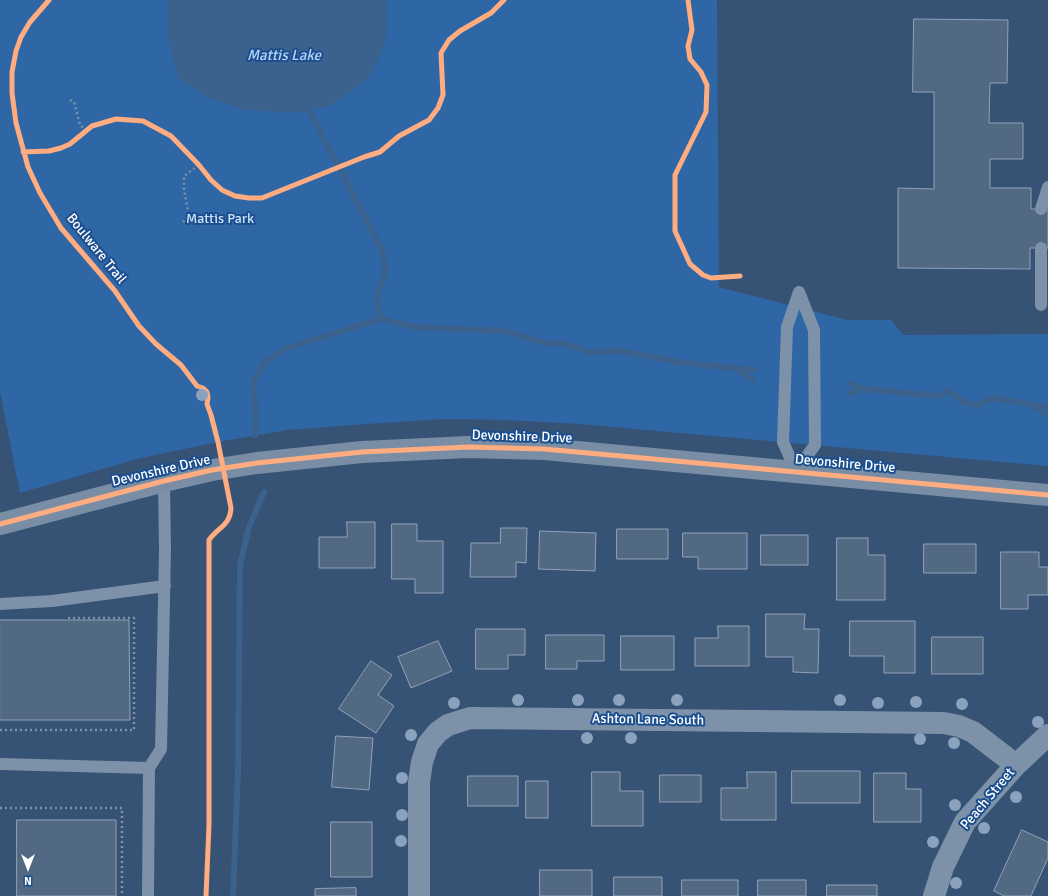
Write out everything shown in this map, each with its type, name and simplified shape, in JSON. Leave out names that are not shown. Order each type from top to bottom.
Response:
[{"type":"street","name":"Devonshire Drive","points":[[0,524],[212,470],[362,452],[468,446],[544,449],[1048,495]]},
{"type":"street","name":"Ashton Lane South","points":[[419,896],[420,782],[422,762],[428,744],[438,732],[448,725],[470,718],[944,723],[959,726],[973,732],[1016,765]]},
{"type":"street","name":"Peach Street","points":[[934,896],[943,867],[965,822],[1016,765],[1048,735]]},
{"type":"lane","points":[[1041,209],[1048,187]]},
{"type":"lane","points":[[1040,305],[1041,248]]},
{"type":"lane","points":[[799,292],[814,330],[814,445],[796,471],[783,442],[787,327],[799,292]]},
{"type":"lane","points":[[148,896],[150,768],[161,749],[166,550],[164,481]]},
{"type":"lane","points":[[0,604],[52,601],[165,586]]},
{"type":"lane","points":[[0,764],[150,768]]},
{"type":"path","points":[[70,100],[74,102],[80,125],[86,130]]},
{"type":"path","points":[[81,135],[92,126]]},
{"type":"path","points":[[194,160],[203,170]]},
{"type":"path","points":[[183,222],[189,215],[184,190],[184,176],[199,165]]},
{"type":"path","points":[[709,278],[732,277]]},
{"type":"path","points":[[0,730],[134,730],[134,618],[63,618]]},
{"type":"path","points":[[0,808],[122,808],[122,896]]},
{"type":"green space","name":"Mattis Park","points":[[0,0],[717,0],[719,287],[847,320],[891,320],[903,335],[1048,334],[1048,466],[579,424],[508,420],[445,419],[288,430],[218,442],[137,459],[20,493],[0,392]]},
{"type":"water","name":"Mattis Lake","points":[[168,0],[386,0],[387,24],[385,43],[374,69],[366,81],[330,106],[293,113],[246,110],[210,99],[178,78],[168,39]]},
{"type":"building","points":[[914,19],[1008,20],[1007,83],[990,83],[989,123],[1023,123],[1023,159],[990,159],[990,188],[1031,188],[1031,209],[1048,209],[1048,248],[1030,248],[1030,269],[898,268],[898,188],[934,189],[934,92],[913,92]]},
{"type":"building","points":[[347,522],[375,522],[375,568],[319,568],[319,537],[347,537]]},
{"type":"building","points":[[392,524],[417,524],[417,541],[443,541],[443,593],[415,593],[415,579],[392,579]]},
{"type":"building","points":[[501,528],[527,528],[526,563],[516,562],[516,577],[470,577],[471,543],[500,543]]},
{"type":"building","points":[[617,529],[668,529],[668,559],[617,559]]},
{"type":"building","points":[[540,531],[596,533],[595,571],[539,569]]},
{"type":"building","points":[[683,533],[747,533],[747,569],[698,569],[698,557],[683,557]]},
{"type":"building","points":[[761,535],[808,535],[808,565],[761,565]]},
{"type":"building","points":[[837,538],[868,538],[868,555],[885,555],[885,600],[837,600]]},
{"type":"building","points":[[924,544],[976,544],[976,573],[924,573]]},
{"type":"building","points":[[1001,552],[1039,552],[1039,567],[1048,567],[1048,595],[1028,595],[1028,609],[1001,609]]},
{"type":"building","points":[[766,614],[805,614],[804,629],[819,629],[818,673],[793,672],[793,657],[766,657]]},
{"type":"building","points":[[0,620],[129,620],[130,720],[0,720]]},
{"type":"building","points":[[850,621],[915,621],[915,673],[884,673],[884,656],[850,656]]},
{"type":"building","points":[[718,626],[749,626],[749,666],[695,666],[695,638],[718,638]]},
{"type":"building","points":[[476,629],[525,629],[525,655],[508,655],[508,669],[476,669]]},
{"type":"building","points":[[546,635],[604,635],[604,661],[577,661],[577,669],[546,669]]},
{"type":"building","points":[[621,636],[674,636],[674,670],[621,670]]},
{"type":"building","points":[[932,637],[983,637],[983,674],[932,674]]},
{"type":"building","points":[[438,641],[452,671],[411,688],[398,657]]},
{"type":"building","points":[[371,661],[392,675],[378,695],[394,706],[376,733],[339,709]]},
{"type":"building","points":[[336,736],[373,738],[369,790],[332,787]]},
{"type":"building","points":[[792,771],[860,771],[860,803],[792,803]]},
{"type":"building","points":[[592,772],[620,772],[620,791],[643,791],[643,826],[592,826]]},
{"type":"building","points":[[747,772],[776,772],[776,820],[721,820],[721,788],[747,788]]},
{"type":"building","points":[[874,773],[906,773],[906,789],[921,789],[921,822],[874,822]]},
{"type":"building","points":[[660,775],[701,775],[701,802],[660,802]]},
{"type":"building","points":[[468,776],[518,776],[518,806],[468,806]]},
{"type":"building","points":[[526,781],[548,781],[548,818],[526,818]]},
{"type":"building","points":[[17,820],[116,820],[116,896],[17,896]]},
{"type":"building","points":[[331,822],[372,822],[372,877],[331,877]]},
{"type":"building","points":[[1022,830],[1048,842],[1048,858],[1031,896],[1004,896],[994,891]]},
{"type":"building","points":[[540,870],[592,870],[592,896],[540,896]]},
{"type":"building","points":[[614,877],[662,877],[662,896],[614,896]]},
{"type":"building","points":[[682,880],[738,880],[738,896],[682,896]]},
{"type":"building","points":[[758,880],[806,880],[806,896],[758,896]]},
{"type":"building","points":[[827,885],[877,885],[877,896],[827,896]]},
{"type":"building","points":[[356,888],[356,896],[315,896],[315,889]]},
{"type":"waterway","points":[[309,110],[382,250],[386,271],[377,296],[380,319]]},
{"type":"waterway","points":[[255,435],[256,420],[253,382],[266,361],[285,349],[380,319],[415,327],[505,331],[544,343],[567,344],[590,352],[620,351],[684,363],[754,370]]},
{"type":"waterway","points":[[736,369],[753,380]]},
{"type":"waterway","points":[[851,384],[864,389],[939,396],[949,391],[964,402],[977,406],[992,398],[1048,407]]},
{"type":"waterway","points":[[850,393],[864,389]]},
{"type":"waterway","points":[[1032,405],[1048,415]]},
{"type":"waterway","points":[[233,896],[238,772],[240,565],[249,527],[264,492]]},
{"type":"cycle path","name":"Boulware Trail","points":[[49,0],[30,22],[21,37],[16,51],[12,72],[12,93],[16,123],[28,167],[40,193],[61,228],[115,291],[139,326],[156,344],[181,365],[197,386],[203,388],[207,392],[207,404],[218,442],[231,508],[226,523],[209,540],[209,825],[206,896]]},
{"type":"cycle path","points":[[23,152],[49,151],[61,148],[70,144],[92,126],[116,119],[143,121],[171,136],[222,190],[235,196],[262,198],[380,152],[399,136],[429,120],[438,108],[443,95],[441,53],[449,40],[460,31],[491,13],[504,0]]},
{"type":"cycle path","points":[[688,0],[692,30],[688,46],[690,59],[701,72],[707,85],[706,112],[675,175],[675,231],[690,264],[703,275],[711,278],[740,276]]},
{"type":"cycle path","points":[[0,524],[212,470],[257,463],[362,452],[468,447],[544,449],[1048,495]]}]
